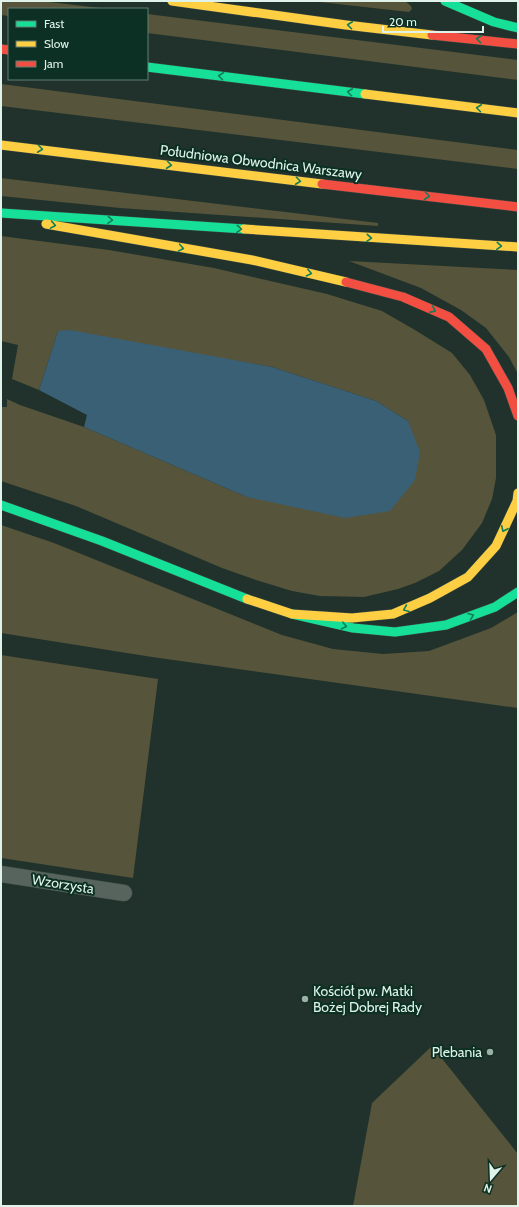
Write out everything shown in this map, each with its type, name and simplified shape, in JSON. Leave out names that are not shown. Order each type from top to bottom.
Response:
[{"type":"main road","points":[[172,1],[346,25],[518,44]]},
{"type":"main road","points":[[445,1],[494,22],[518,28]]},
{"type":"main road","points":[[148,67],[518,113]]},
{"type":"main road","name":"Południowa Obwodnica Warszawy","points":[[1,145],[518,207]]},
{"type":"main road","points":[[1,213],[518,247]]},
{"type":"main road","points":[[1,216],[252,260],[364,286],[404,297],[450,317],[486,349],[508,388],[518,416]]},
{"type":"main road","points":[[292,614],[352,618],[393,614],[430,598],[468,577],[496,546],[517,501],[518,493]]},
{"type":"main road","points":[[1,505],[102,541],[246,599],[292,614],[353,628],[395,632],[446,625],[495,606],[518,592]]},
{"type":"lane","name":"Wzorzysta","points":[[1,874],[124,893]]},
{"type":"shaded area","points":[[1,1],[41,1],[100,8],[8,8],[8,16],[1,15]]},
{"type":"shaded area","points":[[311,1],[405,1],[411,6],[412,9],[409,12]]},
{"type":"shaded area","points":[[148,14],[518,60],[518,80],[148,33]]},
{"type":"shaded area","points":[[1,84],[518,150],[518,169],[1,106]]},
{"type":"shaded area","points":[[1,178],[378,223],[378,226],[120,208],[1,196]]},
{"type":"shaded area","points":[[1,236],[109,250],[214,268],[327,294],[382,311],[415,330],[452,353],[470,375],[484,400],[496,435],[496,478],[492,499],[482,523],[462,550],[439,571],[415,583],[398,589],[364,597],[320,596],[292,591],[222,568],[76,506],[1,481],[1,407],[7,407],[7,399],[84,427],[247,497],[408,421],[376,401],[272,367],[58,331],[39,390],[12,379],[18,345],[1,341]]},
{"type":"shaded area","points":[[349,261],[518,270],[518,374],[509,357],[486,328],[461,310],[421,288]]},
{"type":"shaded area","points":[[1,525],[54,543],[282,635],[333,649],[383,654],[429,651],[491,628],[518,612],[518,708],[152,657],[1,633]]},
{"type":"shaded area","points":[[1,655],[158,679],[133,878],[1,858]]},
{"type":"shaded area","points":[[432,1046],[518,1154],[518,1206],[353,1206],[372,1103]]},
{"type":"water","points":[[70,330],[272,367],[376,401],[408,421],[420,452],[415,480],[390,511],[345,518],[247,497],[84,427],[87,415],[39,390],[58,331]]},
{"type":"traffic: fast","points":[[445,1],[494,22],[518,28]]},
{"type":"traffic: fast","points":[[148,67],[365,94]]},
{"type":"traffic: fast","points":[[1,213],[244,229]]},
{"type":"traffic: fast","points":[[1,505],[102,541],[247,599]]},
{"type":"traffic: fast","points":[[292,614],[353,628],[395,632],[446,625],[495,607],[518,592]]},
{"type":"traffic: slow","points":[[172,1],[346,25],[432,35]]},
{"type":"traffic: slow","points":[[365,94],[518,113]]},
{"type":"traffic: slow","points":[[1,145],[322,184]]},
{"type":"traffic: slow","points":[[46,224],[252,260],[346,282]]},
{"type":"traffic: slow","points":[[244,229],[518,247]]},
{"type":"traffic: slow","points":[[247,599],[292,614],[352,618],[393,614],[430,598],[468,577],[496,546],[517,501],[518,493]]},
{"type":"traffic: jam","points":[[432,35],[518,44]]},
{"type":"traffic: jam","points":[[1,49],[8,50]]},
{"type":"traffic: jam","points":[[322,184],[518,207]]},
{"type":"traffic: jam","points":[[346,282],[403,297],[449,317],[486,349],[508,388],[518,416]]},
{"type":"place","name":"Kościół pw. Matki Bożej Dobrej Rady","points":[[305,999]]},
{"type":"place","name":"Plebania","points":[[490,1052]]}]
